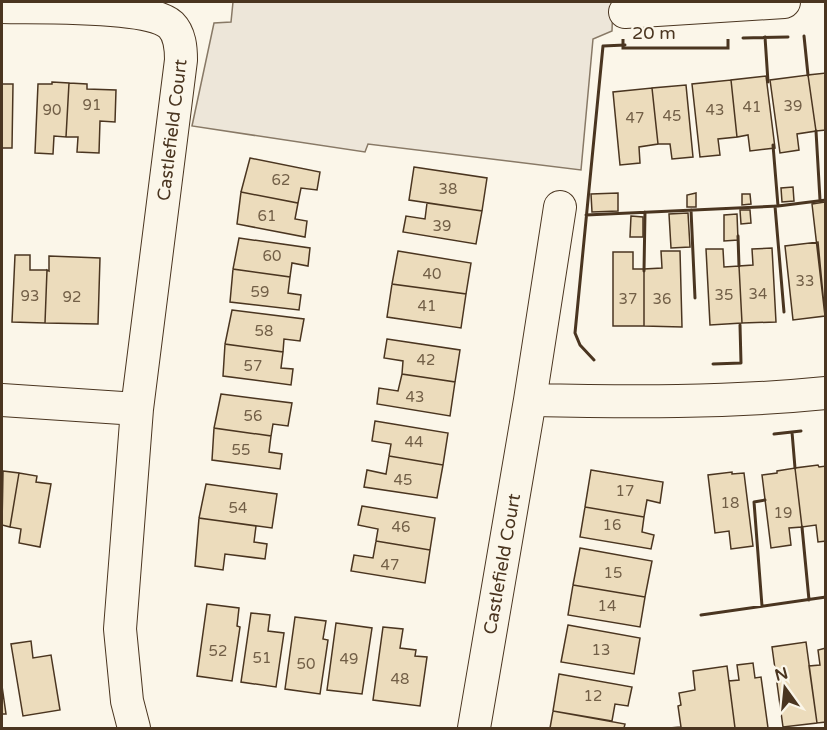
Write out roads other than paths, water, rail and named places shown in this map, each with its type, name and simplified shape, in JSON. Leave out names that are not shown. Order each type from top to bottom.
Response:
[{"type":"street","points":[[625,12],[669,5],[784,2]]},
{"type":"street","name":"Castlefield Court","points":[[2,7],[124,10],[158,16],[172,26],[181,43],[181,60],[137,409],[120,629],[127,701],[134,729]]},
{"type":"street","name":"Castlefield Court","points":[[474,729],[560,207]]},
{"type":"street","points":[[530,400],[689,400],[825,393]]},
{"type":"street","points":[[2,400],[137,409]]}]
